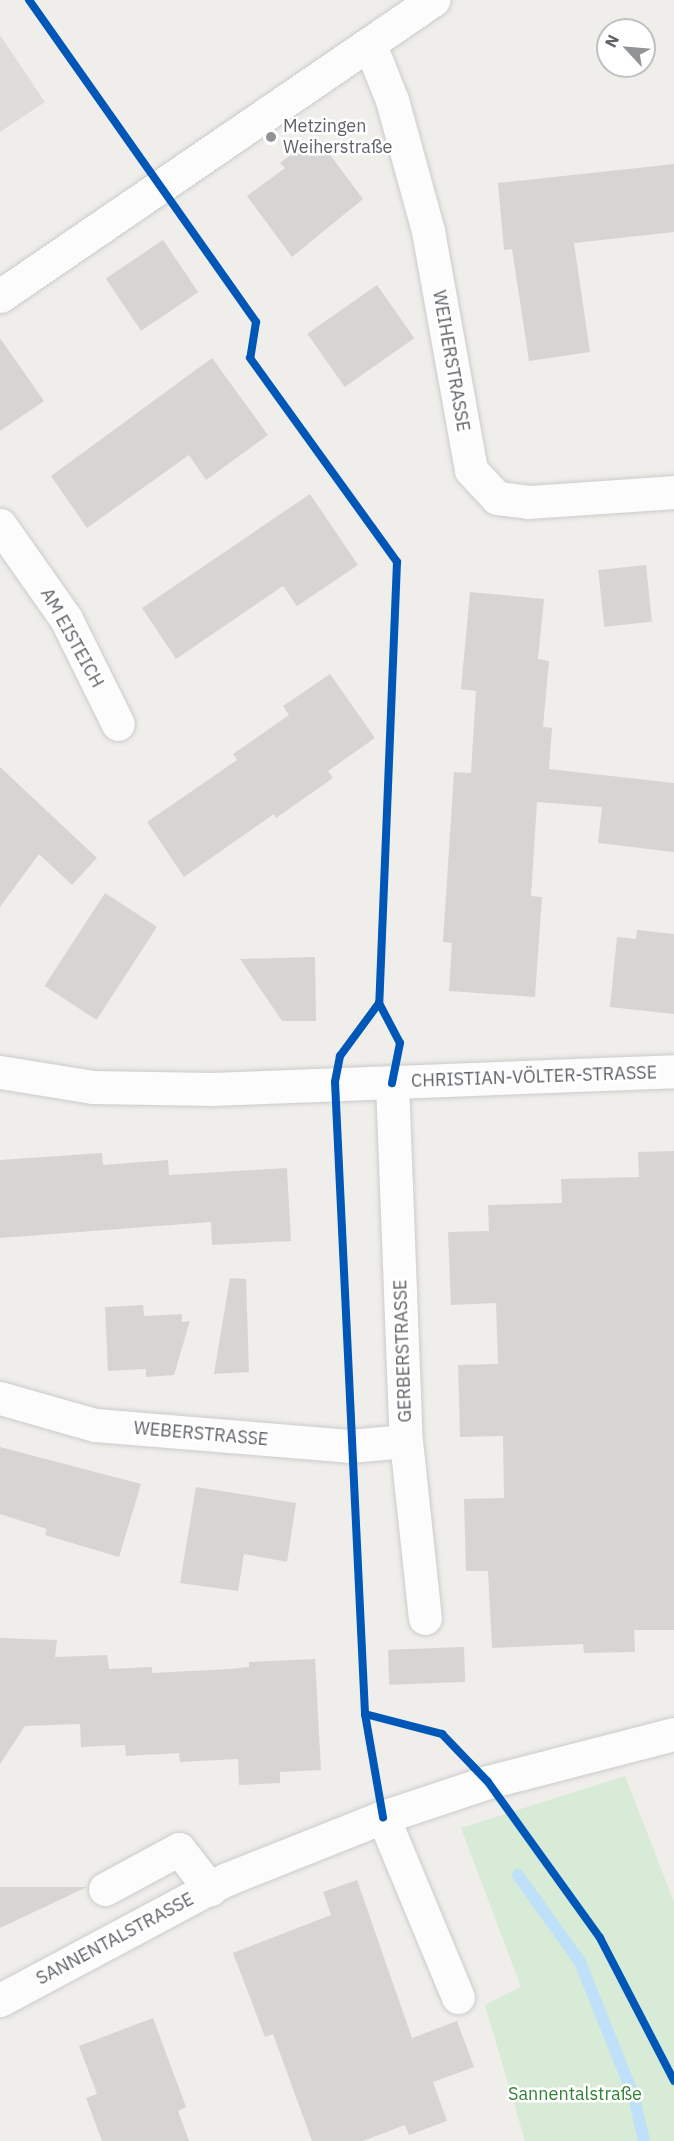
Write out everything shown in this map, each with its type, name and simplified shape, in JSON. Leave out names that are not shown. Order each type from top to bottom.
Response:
[{"type":"street","points":[[0,296],[433,0]]},
{"type":"street","name":"WEIHERSTRASSE","points":[[370,45],[392,100],[428,231],[471,470],[497,498],[529,502],[674,492]]},
{"type":"street","name":"AM EISTEICH","points":[[0,525],[66,619],[118,724]]},
{"type":"street","name":"CHRISTIAN-VÖLTER-STRASSE","points":[[0,1072],[93,1087],[212,1089],[674,1071]]},
{"type":"street","name":"GERBERSTRASSE","points":[[392,1083],[406,1441],[425,1618]]},
{"type":"street","name":"WEBERSTRASSE","points":[[0,1398],[95,1425],[350,1446],[406,1441]]},
{"type":"street","name":"SANNENTALSTRASSE","points":[[0,2000],[210,1889],[383,1817],[488,1782],[674,1734]]},
{"type":"street","points":[[383,1817],[458,1997]]},
{"type":"street","points":[[105,1889],[179,1849],[210,1889]]},
{"type":"shaded area","points":[[0,35],[45,102],[0,132]]},
{"type":"green space","name":"Sannentalstraße","points":[[625,1776],[674,1902],[674,2141],[525,2141],[485,2005],[521,1987],[461,1828]]},
{"type":"building","points":[[316,136],[363,199],[292,257],[247,196],[285,168],[280,163]]},
{"type":"building","points":[[674,164],[674,232],[574,243],[590,352],[529,361],[512,249],[504,250],[498,183]]},
{"type":"building","points":[[163,240],[198,292],[141,331],[106,279]]},
{"type":"building","points":[[377,285],[414,338],[345,387],[307,334]]},
{"type":"building","points":[[0,338],[44,401],[0,431]]},
{"type":"building","points":[[212,358],[268,435],[206,480],[189,455],[87,528],[51,476]]},
{"type":"building","points":[[310,494],[358,565],[297,606],[283,586],[176,659],[142,608]]},
{"type":"building","points":[[646,565],[652,622],[604,627],[598,570]]},
{"type":"building","points":[[470,592],[544,599],[538,659],[549,661],[543,727],[552,728],[549,769],[674,783],[674,852],[598,843],[602,807],[537,802],[531,896],[542,897],[535,997],[449,991],[452,943],[443,942],[454,772],[471,773],[476,691],[461,689]]},
{"type":"building","points":[[330,674],[375,738],[328,771],[333,778],[276,818],[274,814],[184,877],[147,822],[237,760],[233,754],[289,715],[283,706]]},
{"type":"building","points":[[0,767],[97,858],[72,885],[39,854],[0,907]]},
{"type":"building","points":[[105,893],[157,927],[97,1020],[45,986]]},
{"type":"building","points":[[637,930],[674,934],[674,1014],[610,1007],[617,937],[636,939]]},
{"type":"building","points":[[315,957],[316,1021],[282,1021],[240,959]]},
{"type":"building","points":[[674,1151],[674,1630],[634,1630],[635,1652],[584,1653],[583,1644],[492,1648],[488,1571],[466,1571],[464,1499],[504,1498],[503,1436],[460,1437],[458,1365],[498,1364],[496,1303],[451,1305],[448,1232],[489,1231],[488,1205],[562,1203],[561,1179],[639,1177],[638,1152]]},
{"type":"building","points":[[102,1153],[103,1165],[168,1160],[169,1175],[287,1168],[291,1241],[212,1245],[211,1222],[0,1238],[0,1160]]},
{"type":"building","points":[[230,1278],[246,1279],[249,1372],[214,1374]]},
{"type":"building","points":[[143,1305],[144,1316],[182,1314],[182,1322],[190,1321],[174,1375],[146,1377],[146,1369],[108,1371],[105,1307]]},
{"type":"building","points":[[0,1447],[141,1484],[119,1557],[45,1535],[47,1529],[0,1514]]},
{"type":"building","points":[[196,1487],[296,1503],[287,1562],[244,1554],[238,1591],[180,1583]]},
{"type":"building","points":[[0,1638],[57,1640],[55,1657],[107,1655],[109,1669],[152,1667],[152,1673],[230,1669],[249,1667],[249,1662],[315,1659],[321,1770],[280,1772],[280,1783],[239,1785],[238,1759],[180,1762],[179,1753],[126,1756],[125,1745],[81,1747],[80,1724],[25,1726],[0,1764]]},
{"type":"building","points":[[464,1647],[465,1682],[389,1685],[388,1650]]},
{"type":"building","points":[[357,1880],[412,2038],[457,2021],[474,2067],[433,2082],[447,2121],[409,2135],[405,2125],[363,2141],[312,2141],[273,2034],[265,2037],[233,1953],[331,1915],[323,1892]]},
{"type":"building","points":[[0,1887],[87,1887],[0,1928]]},
{"type":"building","points":[[153,2018],[186,2107],[178,2111],[189,2141],[102,2141],[86,2098],[97,2094],[79,2046]]},
{"type":"waterway","points":[[518,1875],[580,1962],[634,2097],[644,2141]]},
{"type":"cycle path","points":[[29,0],[256,322],[250,358],[397,562],[379,1003],[340,1056],[335,1082],[365,1714],[442,1734],[488,1782],[600,1938],[674,2081]]},
{"type":"cycle path","points":[[379,1003],[400,1043],[392,1083]]},
{"type":"cycle path","points":[[365,1714],[383,1817]]},
{"type":"place","name":"Metzingen Weiherstraße","points":[[271,137]]}]
